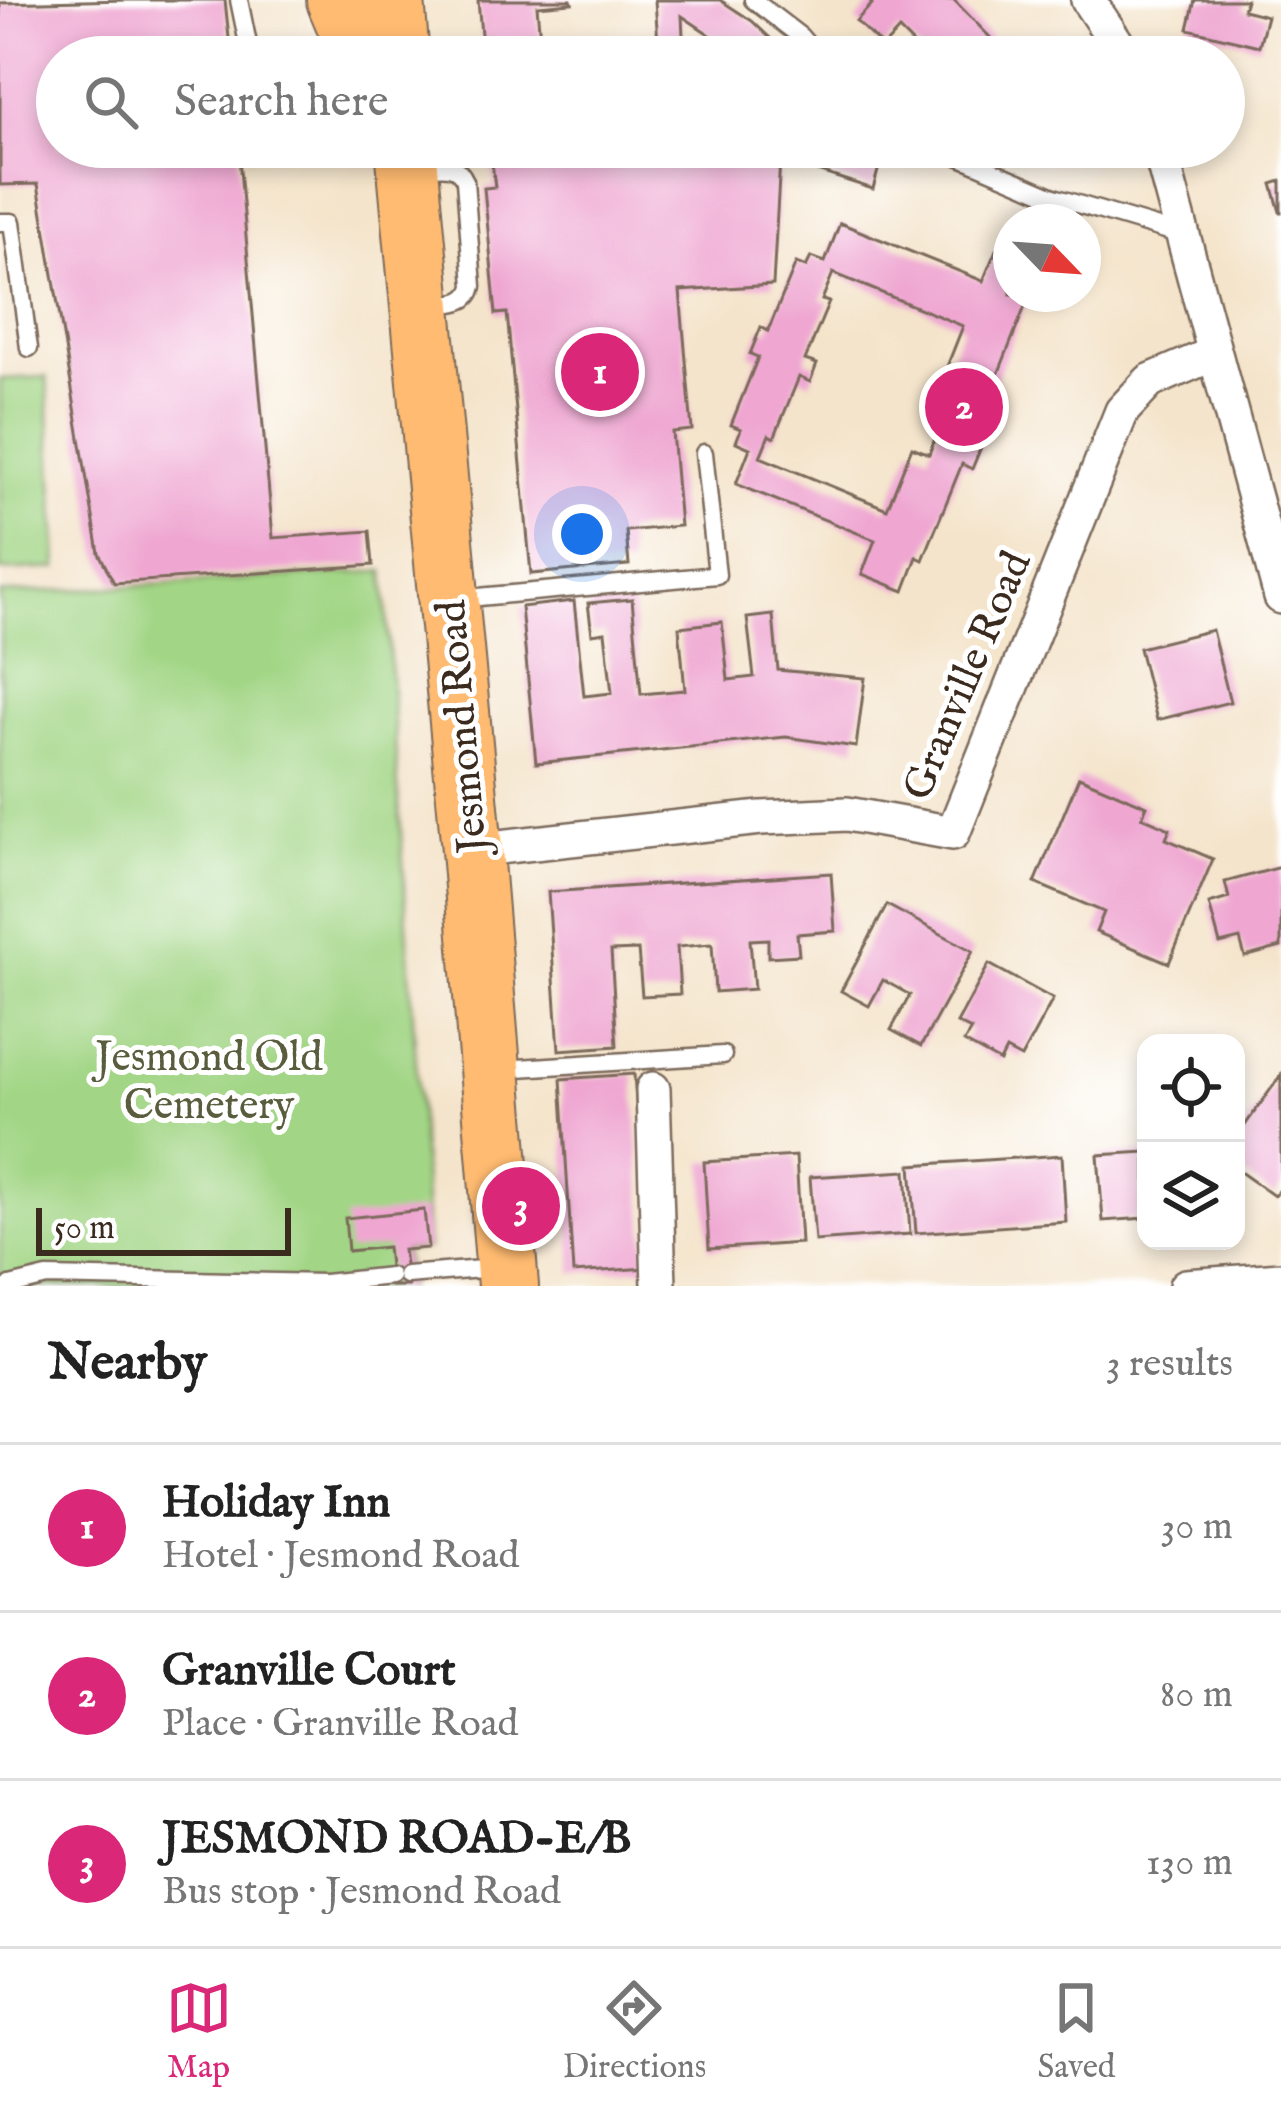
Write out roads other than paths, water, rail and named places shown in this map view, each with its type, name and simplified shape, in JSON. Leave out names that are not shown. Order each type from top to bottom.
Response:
[{"type":"highway","points":[[337,0],[352,36]]},
{"type":"highway","points":[[394,0],[397,36]]},
{"type":"highway","name":"Jesmond Road","points":[[405,168],[508,1277]]},
{"type":"street","points":[[1088,0],[1112,36]]},
{"type":"street","points":[[1164,168],[1281,597]]},
{"type":"street","name":"Granville Road","points":[[472,850],[760,818],[847,814],[952,833],[1122,411],[1150,381],[1214,354]]},
{"type":"street","points":[[652,1089],[659,1286]]},
{"type":"street","points":[[1186,1286],[1281,1279]]},
{"type":"lane","points":[[239,0],[246,36]]},
{"type":"lane","points":[[753,0],[800,36]]},
{"type":"lane","points":[[987,168],[1054,196],[1182,235]]},
{"type":"lane","points":[[0,222],[12,222],[29,349]]},
{"type":"lane","points":[[448,600],[717,575],[704,454]]},
{"type":"lane","points":[[490,1070],[723,1055]]},
{"type":"lane","points":[[10,1286],[47,1277],[326,1283],[398,1275],[508,1277]]},
{"type":"place","name":"Holiday Inn","points":[[600,372]]},
{"type":"place","name":"Granville Court","points":[[964,407]]},
{"type":"place","name":"JESMOND ROAD-E/B","points":[[521,1206]]},
{"type":"park label","name":"Jesmond Old Cemetery","points":[[209,1079]]}]
